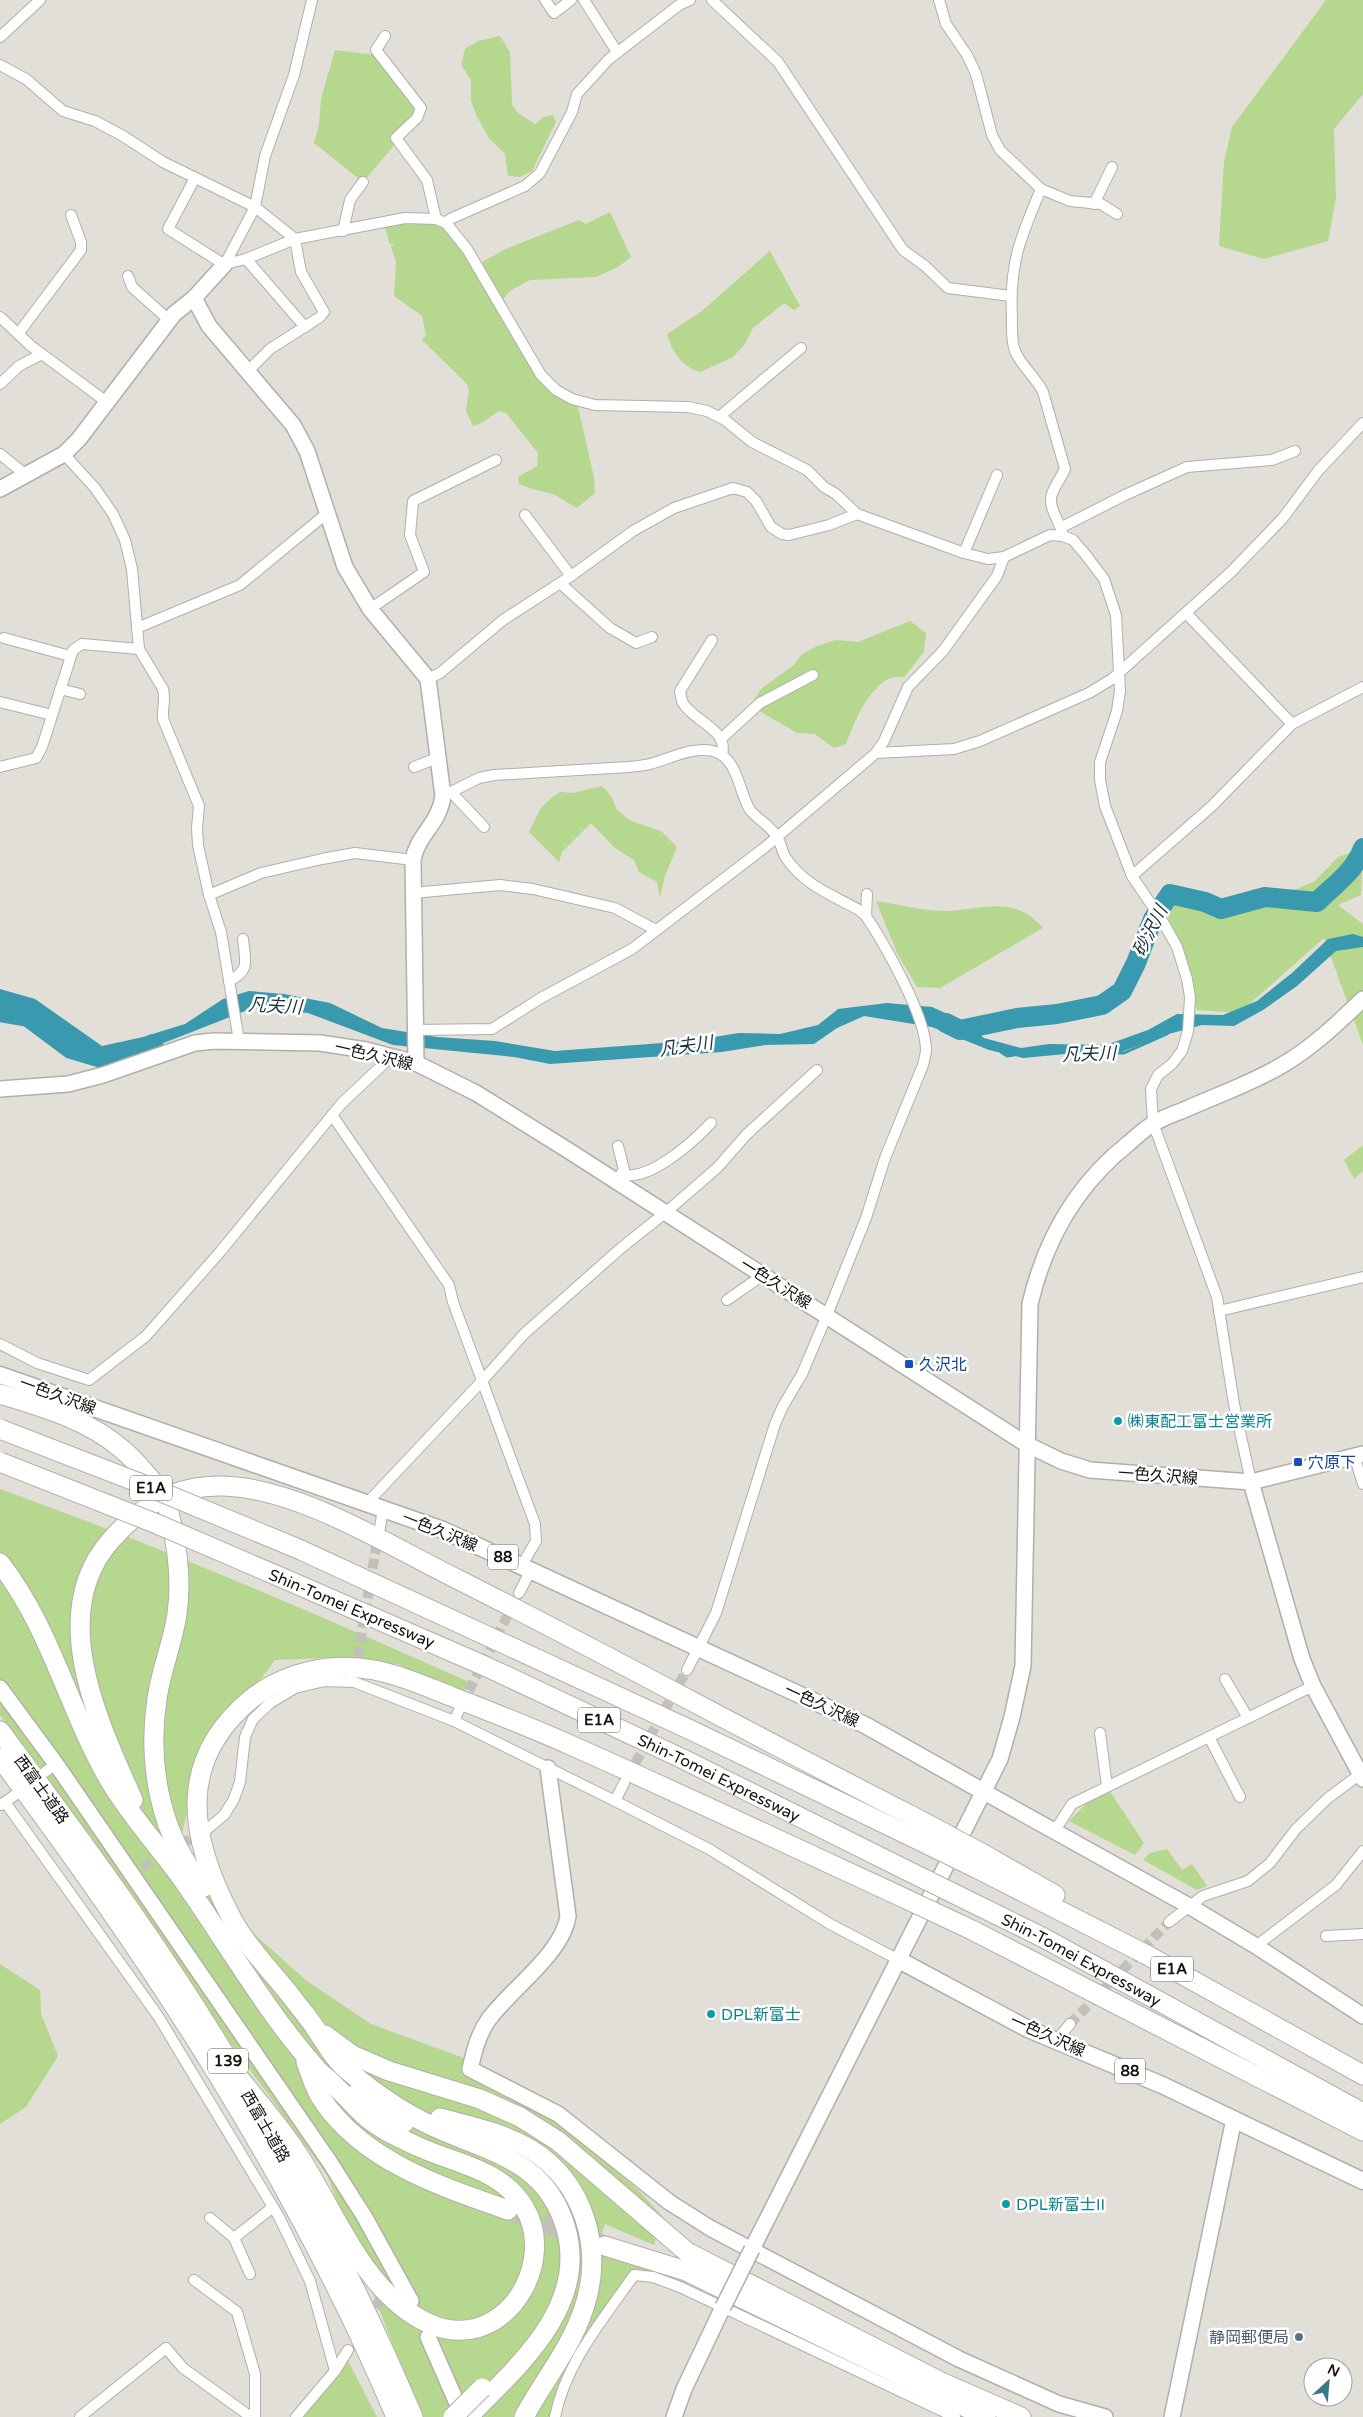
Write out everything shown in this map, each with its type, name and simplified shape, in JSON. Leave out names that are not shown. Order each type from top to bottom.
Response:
[{"type":"highway","points":[[0,1394],[46,1408],[99,1432],[124,1451],[155,1484]]},
{"type":"highway","name":"Shin-Tomei Expressway","points":[[0,1430],[137,1482],[301,1550],[684,1727],[902,1832],[981,1862],[1363,2075]]},
{"type":"highway","name":"Shin-Tomei Expressway","points":[[0,1462],[158,1524],[287,1580],[495,1671],[683,1759],[1042,1937],[1363,2113]]},
{"type":"highway","points":[[150,1838],[106,1739],[89,1690],[81,1654],[79,1625],[84,1598],[91,1574],[105,1547],[144,1508],[173,1494],[224,1486],[270,1494],[300,1503],[348,1524],[574,1638],[793,1756],[912,1816],[981,1862]]},
{"type":"highway","points":[[168,1509],[174,1531],[179,1580],[177,1614],[156,1707],[152,1736],[154,1775],[162,1808],[194,1875],[232,1920],[314,2026],[334,2058],[352,2074],[428,2124],[515,2161],[534,2175],[549,2192],[566,2229],[570,2252],[568,2277],[561,2302],[551,2322],[534,2346],[484,2394],[453,2417]]},
{"type":"highway","points":[[0,1563],[16,1583],[35,1618],[74,1711],[112,1784],[182,1879],[301,2050],[318,2071],[335,2085],[368,2119],[420,2147],[494,2177],[525,2208],[536,2250],[529,2280],[516,2302],[490,2322],[474,2328],[455,2331],[431,2325],[393,2299],[369,2273],[297,2153],[236,2074]]},
{"type":"highway","points":[[232,1920],[207,1864],[196,1828],[196,1803],[203,1766],[225,1724],[257,1694],[276,1683],[302,1673],[336,1667],[374,1670],[412,1681],[518,1722],[665,1787],[906,1899],[972,1930],[1363,2131]]},
{"type":"highway","name":"西富士道路","points":[[0,1731],[115,1890],[200,2015],[236,2074],[320,2220],[366,2310],[413,2417]]},
{"type":"highway","name":"西富士道路","points":[[0,1758],[75,1861],[171,2001],[235,2101],[292,2202],[352,2318],[396,2417]]},
{"type":"highway","points":[[314,2026],[352,2055],[389,2070],[480,2099],[520,2117],[558,2141],[687,2252],[941,2382],[1021,2417]]},
{"type":"highway","points":[[301,2050],[321,2100],[338,2120],[374,2150],[432,2183],[508,2210]]},
{"type":"highway","points":[[352,2074],[403,2103],[437,2117],[485,2130],[530,2149],[566,2179],[576,2196],[583,2210],[591,2244],[592,2270],[589,2287],[584,2308],[567,2346],[524,2417]]},
{"type":"highway","points":[[335,2085],[425,2134],[487,2158],[509,2169],[527,2182],[541,2198],[550,2215],[557,2233],[560,2254],[554,2294],[542,2319],[468,2417]]},
{"type":"highway","points":[[292,2202],[385,2417]]},
{"type":"highway","points":[[606,2246],[686,2271],[986,2417]]},
{"type":"main road","name":"一色久沢線","points":[[0,1375],[443,1530],[865,1725],[984,1792]]},
{"type":"main road","name":"一色久沢線","points":[[899,1960],[1028,2029],[1057,2040],[1234,2119],[1363,2181]]},
{"type":"street","points":[[0,489],[27,476],[64,454],[79,439],[108,403],[169,320],[194,298],[225,265],[255,207],[265,156],[294,75],[312,0]]},
{"type":"street","points":[[545,0],[554,13],[571,0]]},
{"type":"street","points":[[584,0],[617,52]]},
{"type":"street","points":[[446,223],[450,219],[525,186],[540,174],[572,112],[577,94],[617,52],[678,2],[690,0]]},
{"type":"street","points":[[712,0],[778,62],[903,250],[925,266],[948,288],[1011,296]]},
{"type":"street","points":[[939,0],[946,24],[967,55],[976,74],[996,142],[1025,176],[1041,189],[1070,201],[1101,204],[1117,214]]},
{"type":"street","points":[[0,37],[35,1]]},
{"type":"street","points":[[385,36],[376,50],[421,108],[417,118],[396,138],[427,180],[436,219]]},
{"type":"street","points":[[0,65],[26,79],[63,111],[102,125],[163,162],[255,207],[295,239],[300,272],[324,312],[320,317],[270,349],[247,372]]},
{"type":"street","points":[[1094,204],[1112,167]]},
{"type":"street","points":[[195,178],[168,229],[225,265],[246,259],[295,239],[405,218],[436,219],[446,223],[467,250],[541,375],[556,390],[572,399],[595,405],[688,407],[707,412],[719,417],[752,442],[807,470],[824,488],[836,494],[857,514],[988,559],[1004,557],[1050,535],[1063,532],[1125,495],[1187,467],[1272,460],[1295,451]]},
{"type":"street","points":[[343,231],[350,200],[363,182]]},
{"type":"street","points":[[1041,189],[1025,226],[1013,265],[1011,296],[1013,341],[1016,353],[1039,383],[1065,469],[1051,496],[1051,504],[1063,532],[1085,554],[1104,580],[1112,597],[1116,614],[1120,691],[1117,711],[1100,762],[1100,780],[1105,806],[1132,876],[1163,922],[1177,947],[1187,979],[1190,1013],[1188,1031],[1182,1051],[1172,1064],[1158,1075],[1151,1089],[1153,1124],[1217,1297],[1234,1404],[1251,1482],[1285,1606],[1312,1686],[1362,1775],[1328,1798],[1296,1829],[1270,1863],[1248,1881],[1203,1896],[1169,1922]]},
{"type":"street","points":[[18,334],[81,250],[81,242],[71,215]]},
{"type":"street","points":[[246,259],[305,327]]},
{"type":"street","points":[[128,276],[132,287],[169,320]]},
{"type":"street","points":[[194,298],[209,326],[293,425],[307,451],[326,514],[345,567],[370,609],[428,679],[437,758],[447,794],[484,827]]},
{"type":"street","points":[[0,317],[42,354],[108,403]]},
{"type":"street","points":[[719,417],[801,348]]},
{"type":"street","points":[[0,384],[19,366],[42,354]]},
{"type":"street","points":[[876,753],[954,749],[980,741],[1089,694],[1119,672],[1231,572],[1283,518],[1318,470],[1363,423]]},
{"type":"street","points":[[0,454],[27,476]]},
{"type":"street","points":[[64,454],[95,488],[113,514],[125,540],[132,569],[139,649],[163,689],[165,696],[162,708],[163,719],[199,806],[196,828],[198,845],[209,895],[221,932],[239,1041]]},
{"type":"street","points":[[370,609],[424,572],[410,535],[413,502],[496,460]]},
{"type":"street","points":[[964,552],[997,475]]},
{"type":"street","points":[[428,679],[440,673],[503,620],[571,576],[633,531],[674,508],[733,488],[747,492],[756,501],[771,527],[782,534],[789,535],[829,525],[857,514]]},
{"type":"street","points":[[137,628],[240,585],[326,514]]},
{"type":"street","points":[[525,516],[571,576]]},
{"type":"street","points":[[414,1030],[492,1029],[541,998],[632,949],[777,837],[876,753],[884,741],[908,687],[943,651],[997,576],[1004,557]]},
{"type":"street","points":[[560,583],[610,628],[636,642],[652,636]]},
{"type":"street","points":[[1186,613],[1292,724]]},
{"type":"street","points":[[4,638],[70,656]]},
{"type":"street","points":[[712,640],[680,691],[682,703],[722,738],[724,749],[722,755]]},
{"type":"street","points":[[0,767],[36,758],[42,747],[72,650],[82,644],[139,649]]},
{"type":"street","points":[[722,738],[760,703],[812,675]]},
{"type":"street","points":[[1132,876],[1212,806],[1292,724],[1363,686]]},
{"type":"street","points":[[60,689],[80,694]]},
{"type":"street","points":[[0,702],[52,715]]},
{"type":"street","points":[[415,1057],[413,860],[415,850],[441,810],[447,794],[478,778],[494,775],[648,765],[695,751],[713,750],[722,755],[736,774],[745,801],[752,812],[777,837],[785,856],[808,882],[860,910],[866,916],[916,1006],[926,1050],[924,1065],[885,1158],[866,1218],[827,1315],[802,1374],[783,1406],[775,1424],[716,1613],[688,1670]]},
{"type":"street","points":[[414,767],[437,758]]},
{"type":"street","points":[[209,895],[260,873],[355,853],[413,860]]},
{"type":"street","points":[[413,893],[500,885],[533,889],[615,908],[656,930]]},
{"type":"street","points":[[866,916],[867,894]]},
{"type":"street","points":[[230,985],[245,969],[243,939]]},
{"type":"street","points":[[674,2417],[684,2389],[723,2307],[1000,1759],[1012,1717],[1023,1666],[1030,1304],[1037,1273],[1066,1212],[1082,1189],[1105,1163],[1153,1124],[1262,1076],[1285,1063],[1339,1022],[1363,999]]},
{"type":"street","name":"一色久沢線","points":[[0,1089],[68,1084],[103,1075],[195,1043],[239,1041],[320,1043],[392,1056],[415,1057],[619,1178],[665,1213],[1026,1444],[1061,1461],[1090,1470],[1251,1482],[1358,1455]]},
{"type":"street","points":[[0,1344],[37,1363],[89,1380],[146,1336],[220,1252],[332,1115],[392,1056]]},
{"type":"street","points":[[380,1528],[376,1505],[524,1334],[621,1248],[717,1168],[748,1134],[817,1070]]},
{"type":"street","points":[[332,1115],[449,1285],[482,1382],[519,1475],[537,1530],[536,1541],[519,1593]]},
{"type":"street","points":[[619,1178],[638,1174],[667,1160],[694,1141],[711,1123]]},
{"type":"street","points":[[618,1146],[624,1170],[619,1178]]},
{"type":"street","points":[[727,1300],[763,1275]]},
{"type":"street","points":[[1219,1311],[1363,1277]]},
{"type":"street","points":[[1358,1455],[1363,1484]]},
{"type":"street","points":[[1225,1678],[1248,1718]]},
{"type":"street","points":[[205,1830],[224,1815],[234,1799],[240,1782],[245,1737],[253,1719],[270,1703],[295,1688],[325,1681],[354,1679],[454,1722],[710,1849],[830,1924],[899,1960]]},
{"type":"street","points":[[1054,1832],[1072,1804],[1312,1686]]},
{"type":"street","points":[[0,1688],[50,1768],[329,2161],[364,2216],[393,2280],[411,2301]]},
{"type":"street","points":[[454,1722],[460,1708]]},
{"type":"street","points":[[1100,1733],[1107,1786]]},
{"type":"street","points":[[1209,1737],[1240,1797]]},
{"type":"street","points":[[548,1768],[568,1916],[566,1930],[555,1946],[489,2019],[476,2044],[470,2069],[558,2114],[669,2202],[710,2228],[959,2359],[1059,2404],[1105,2417]]},
{"type":"street","points":[[615,1801],[624,1783]]},
{"type":"street","points":[[984,1792],[1189,1906],[1256,1946],[1363,2016]]},
{"type":"street","points":[[15,1794],[2,1804],[158,2016],[296,2248],[310,2281],[335,2371]]},
{"type":"street","points":[[1256,1946],[1336,1885],[1363,1851]]},
{"type":"street","points":[[1326,1936],[1363,1934]]},
{"type":"street","points":[[1057,2040],[1070,2024]]},
{"type":"street","points":[[1172,2417],[1234,2119]]},
{"type":"street","points":[[234,2238],[273,2207]]},
{"type":"street","points":[[210,2218],[234,2238],[250,2274]]},
{"type":"street","points":[[555,2417],[564,2385],[579,2354],[634,2275],[653,2277],[723,2307],[954,2417]]},
{"type":"street","points":[[194,2280],[237,2312],[255,2374],[255,2417]]},
{"type":"street","points":[[428,2337],[463,2417]]},
{"type":"street","points":[[87,2415],[166,2348],[183,2368],[251,2417]]},
{"type":"street","points":[[296,2417],[335,2371],[348,2350]]},
{"type":"green space","points":[[1326,0],[1363,0],[1363,94],[1334,129],[1336,198],[1328,241],[1264,259],[1219,246],[1224,162],[1232,127]]},
{"type":"green space","points":[[500,36],[510,52],[512,105],[518,113],[535,124],[544,117],[553,115],[556,122],[532,171],[520,177],[508,176],[505,154],[489,138],[477,117],[471,101],[471,80],[461,65],[465,49],[478,41]]},
{"type":"green space","points":[[335,50],[375,55],[417,103],[417,118],[363,182],[314,143],[319,125],[321,99]]},
{"type":"green space","points":[[610,212],[631,257],[618,267],[596,277],[530,280],[510,291],[502,301],[482,262],[508,248],[579,220],[586,224]]},
{"type":"green space","points":[[404,218],[445,225],[485,281],[540,374],[577,403],[594,477],[595,493],[577,508],[553,494],[519,484],[518,477],[537,466],[538,453],[506,413],[499,411],[483,422],[473,426],[466,411],[469,390],[466,383],[422,340],[426,335],[422,316],[394,296],[396,262],[391,246],[395,245],[390,244],[384,225]]},
{"type":"green space","points":[[770,251],[800,306],[794,310],[784,303],[753,328],[745,344],[733,357],[700,372],[688,366],[675,352],[667,334],[702,311]]},
{"type":"green space","points":[[910,621],[926,633],[924,652],[904,677],[888,679],[873,691],[862,708],[846,744],[834,748],[815,734],[797,733],[761,712],[754,700],[762,688],[794,665],[801,655],[817,646],[836,640],[858,642]]},
{"type":"green space","points":[[602,786],[611,796],[617,810],[631,821],[661,831],[677,847],[665,876],[660,898],[657,882],[639,872],[634,860],[615,848],[591,823],[562,852],[559,862],[529,832],[541,808],[560,792],[573,793]]},
{"type":"green space","points":[[1363,848],[1361,895],[1338,905],[1363,924],[1363,1045],[1324,938],[1239,1013],[1197,1010],[1165,906],[1181,894],[1206,911],[1248,906],[1274,899],[1315,881],[1338,857]]},
{"type":"green space","points":[[876,901],[940,911],[999,906],[1022,911],[1043,928],[940,988],[917,987],[898,955]]},
{"type":"green space","points":[[1363,1145],[1363,1171],[1354,1179],[1344,1160]]},
{"type":"green space","points":[[0,1489],[236,1581],[469,1682],[462,1696],[398,1664],[327,1658],[275,1660],[198,1764],[180,1842],[246,1927],[307,1981],[371,2024],[472,2061],[535,2096],[545,2110],[639,2191],[662,2216],[654,2245],[605,2224],[599,2243],[653,2264],[651,2271],[634,2275],[564,2385],[560,2417],[421,2417],[327,2175],[210,2015],[121,1883],[0,1715]]},
{"type":"green space","points":[[1109,1790],[1144,1843],[1135,1855],[1069,1821],[1090,1800]]},
{"type":"green space","points":[[1167,1849],[1182,1870],[1192,1864],[1207,1886],[1197,1890],[1143,1860],[1150,1853]]},
{"type":"green space","points":[[0,1964],[40,1990],[41,2014],[58,2056],[26,2107],[0,2124]]},
{"type":"green space","points":[[345,2355],[377,2417],[297,2417]]},
{"type":"water","points":[[1353,934],[1363,937],[1363,947],[1336,951],[1297,986],[1263,1010],[1234,1026],[1202,1025],[1165,1035],[1116,1054],[1076,1053],[1023,1058],[989,1050],[932,1027],[864,1016],[837,1028],[814,1044],[765,1045],[722,1052],[550,1064],[514,1057],[393,1045],[308,1013],[253,1008],[115,1062],[99,1063],[78,1051],[31,1015],[0,1012],[0,989],[35,999],[102,1046],[143,1037],[185,1024],[223,999],[249,991],[284,994],[330,1003],[382,1028],[437,1037],[495,1041],[555,1051],[689,1041],[739,1033],[780,1034],[818,1025],[838,1009],[887,1003],[932,1007],[965,1022],[984,1038],[1021,1048],[1049,1044],[1106,1045],[1148,1030],[1177,1014],[1223,1015],[1257,1001],[1292,973],[1328,939]]},
{"type":"waterway","name":"砂沢川","points":[[946,1023],[960,1030],[1017,1018],[1057,1014],[1102,1005],[1122,991],[1136,963],[1153,919],[1170,894],[1205,902],[1221,909],[1265,897],[1317,902],[1355,864],[1363,848]]},
{"type":"waterway","name":"凡夫川","points":[[0,1012],[28,1017],[71,1049],[118,1063],[153,1044]]},
{"type":"waterway","name":"凡夫川","points":[[1115,1053],[1124,1053],[1167,1034]]},
{"type":"waterway","name":"凡夫川","points":[[1001,1052],[1007,1056],[1014,1055]]},
{"type":"tunnel","points":[[355,1672],[378,1536]]},
{"type":"tunnel","points":[[462,1704],[519,1593]]},
{"type":"tunnel","points":[[628,1776],[687,1670]]},
{"type":"tunnel","points":[[130,1875],[202,1832]]},
{"type":"tunnel","points":[[1070,2024],[1169,1922]]},
{"type":"tunnel","points":[[517,2214],[602,2244]]},
{"type":"tunnel","points":[[367,2320],[388,2288]]},
{"type":"place","name":"久沢北","points":[[909,1364]]},
{"type":"place","name":"㈱東配工富士営業所","points":[[1118,1421]]},
{"type":"place","name":"穴原下","points":[[1298,1462]]},
{"type":"place","name":"DPL新富士","points":[[711,2014]]},
{"type":"place","name":"DPL新富士II","points":[[1006,2204]]},
{"type":"place","name":"静岡郵便局","points":[[1299,2337]]}]
